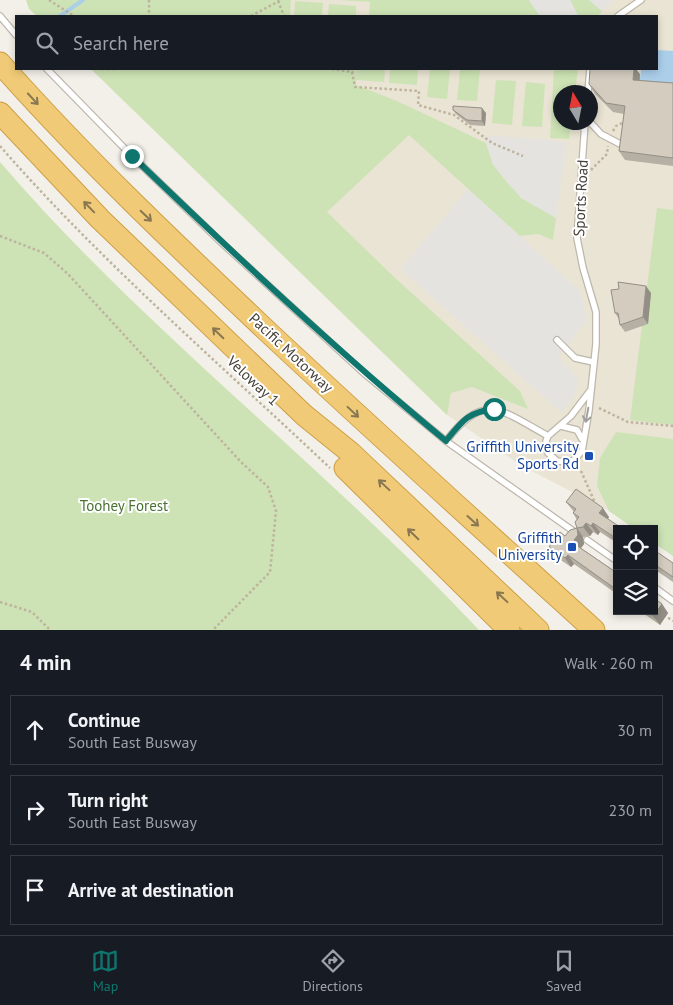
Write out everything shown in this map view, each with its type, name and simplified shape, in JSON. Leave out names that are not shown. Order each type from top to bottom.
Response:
[{"type":"highway","name":"Pacific Motorway","points":[[0,63],[84,154],[217,284],[392,448],[594,630]]},
{"type":"highway","points":[[0,113],[100,219],[304,415],[350,453],[538,630]]},
{"type":"highway","points":[[304,415],[316,439],[509,630]]},
{"type":"lane","points":[[619,15],[640,0]]},
{"type":"lane","points":[[0,16],[15,34]]},
{"type":"lane","points":[[48,70],[132,156],[222,243],[366,375],[446,441],[579,535]]},
{"type":"lane","points":[[589,85],[590,70]]},
{"type":"lane","name":"Sports Road","points":[[548,436],[546,442],[548,453],[557,461],[568,462],[579,456],[583,445],[582,439],[596,344],[596,312],[583,268],[577,238],[584,130]]},
{"type":"lane","points":[[597,130],[601,134],[622,145]]},
{"type":"lane","points":[[557,340],[575,358],[593,362]]},
{"type":"lane","points":[[446,441],[462,420],[477,411],[494,409],[510,414],[548,436],[561,426],[590,391]]},
{"type":"lane","points":[[561,426],[577,430],[582,439]]},
{"type":"lane","points":[[587,540],[613,558]]},
{"type":"lane","points":[[658,591],[673,601]]},
{"type":"path","points":[[48,0],[72,15]]},
{"type":"path","points":[[149,0],[149,15]]},
{"type":"path","points":[[253,15],[280,1],[284,15]]},
{"type":"path","points":[[339,70],[352,72],[355,87],[419,91],[418,105],[454,115],[492,143],[523,156]]},
{"type":"path","name":"Veloway 1","points":[[0,146],[62,213],[132,282],[333,471]]},
{"type":"path","points":[[591,170],[607,154]]},
{"type":"path","points":[[0,236],[44,252],[68,274],[241,462],[268,487],[276,511],[270,572],[213,630]]},
{"type":"path","points":[[599,408],[628,422],[673,426]]},
{"type":"path","points":[[581,471],[598,509]]},
{"type":"path","points":[[0,602],[32,612],[50,630]]},
{"type":"path","points":[[660,612],[673,621]]},
{"type":"shaded area","points":[[29,0],[673,0],[673,556],[658,546],[658,525],[629,525],[609,511],[522,466],[447,415],[92,70],[658,70],[658,15],[36,15]]},
{"type":"shaded area","points":[[529,0],[570,0],[578,15],[539,15]]},
{"type":"shaded area","points":[[589,0],[614,0],[602,11]]},
{"type":"shaded area","points":[[489,135],[567,142],[556,218],[521,198],[493,165],[486,143]]},
{"type":"shaded area","points":[[468,189],[581,292],[586,321],[558,357],[579,380],[574,397],[561,412],[401,269]]},
{"type":"green space","points":[[26,0],[291,0],[290,15],[36,15],[29,9]]},
{"type":"green space","points":[[339,0],[529,0],[539,15],[369,15],[370,2]]},
{"type":"green space","points":[[570,0],[589,0],[602,11],[599,15],[578,15]]},
{"type":"green space","points":[[295,1],[323,3],[322,15],[294,15]]},
{"type":"green space","points":[[329,4],[356,6],[356,15],[328,15]]},
{"type":"green space","points":[[92,70],[356,70],[356,85],[397,101],[486,143],[497,169],[512,188],[521,196],[556,218],[553,240],[538,234],[520,236],[409,135],[327,212],[393,276],[520,391],[528,409],[472,387],[451,393],[447,415]]},
{"type":"green space","points":[[357,70],[385,70],[384,82],[356,80]]},
{"type":"green space","points":[[390,70],[418,70],[417,85],[389,83]]},
{"type":"green space","points":[[430,70],[450,70],[447,99],[427,97]]},
{"type":"green space","points":[[460,70],[480,70],[477,101],[457,100]]},
{"type":"green space","points":[[554,70],[578,70],[576,85],[553,85]]},
{"type":"green space","points":[[496,80],[516,81],[512,125],[492,123]]},
{"type":"green space","points":[[526,82],[545,84],[542,127],[522,126]]},
{"type":"green space","points":[[553,86],[553,130],[570,130],[569,139],[550,138]]},
{"type":"green space","name":"Toohey Forest","points":[[0,162],[56,224],[115,284],[175,342],[360,512],[421,570],[479,630],[0,630]]},
{"type":"green space","points":[[657,208],[673,210],[673,425],[630,420]]},
{"type":"green space","points":[[616,432],[673,439],[673,556],[658,546],[658,525],[629,525],[609,511],[597,486],[600,458]]},
{"type":"water","points":[[658,50],[673,51],[673,91],[639,89],[641,70],[658,70]]},
{"type":"building","points":[[590,70],[634,70],[633,80],[673,83],[673,158],[619,151],[625,106],[606,103],[598,94],[598,85],[590,85]]},
{"type":"building","points":[[453,106],[482,108],[482,121],[467,120],[453,110]]},
{"type":"building","points":[[618,282],[646,286],[643,317],[620,325],[618,313],[615,313],[611,290],[619,289]]},
{"type":"building","points":[[576,489],[603,508],[599,513],[617,525],[613,525],[613,536],[593,523],[591,526],[586,523],[583,527],[577,528],[575,522],[579,517],[573,513],[576,509],[566,502]]},
{"type":"building","points":[[577,528],[578,535],[574,540],[578,543],[576,545],[613,570],[613,587],[568,555],[565,558],[549,547],[560,532],[565,536],[570,530]]},
{"type":"building","points":[[658,553],[673,563],[673,577],[658,567]]},
{"type":"building","points":[[658,601],[662,604],[658,609]]},
{"type":"waterway","points":[[61,15],[83,0]]},
{"type":"place","name":"Griffith University Sports Rd","points":[[589,456]]},
{"type":"place","name":"Griffith University","points":[[572,547]]},
{"type":"route","points":[[132,156],[222,243],[366,375],[446,441],[462,420],[477,411],[494,409]]}]
